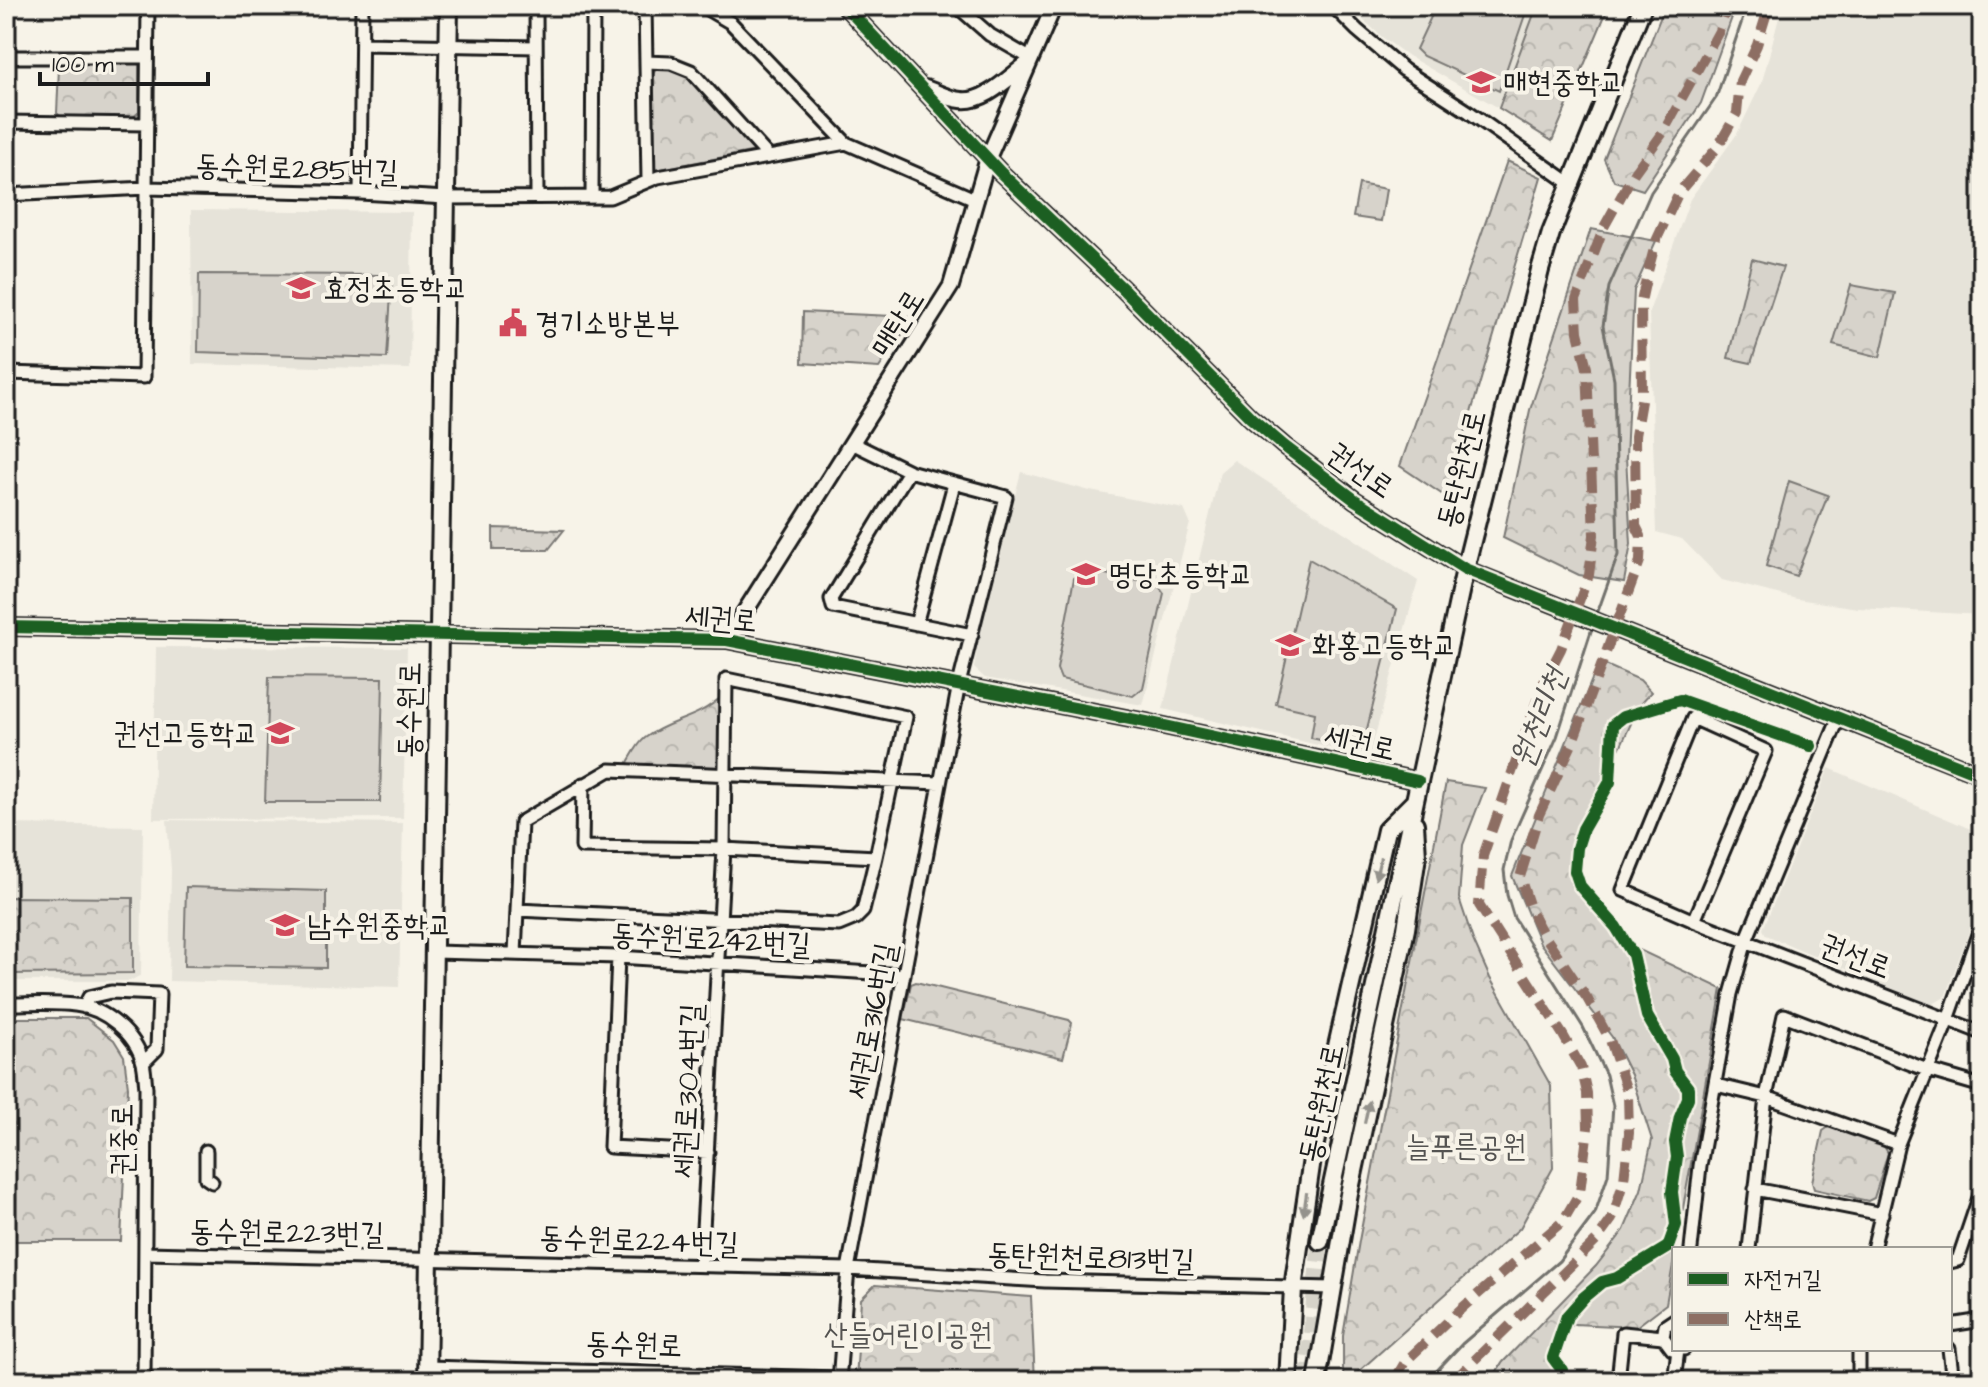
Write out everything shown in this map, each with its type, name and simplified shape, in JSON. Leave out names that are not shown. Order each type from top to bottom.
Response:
[{"type":"main road","name":"동수원로","points":[[427,1374],[449,6]]},
{"type":"main road","name":"동탄원천로","points":[[1320,1241],[1465,569],[1540,270],[1551,233],[1643,6]]},
{"type":"main road","points":[[1317,1381],[1349,1194],[1406,929],[1417,856],[1414,802]]},
{"type":"main road","points":[[1288,1381],[1293,1288],[1313,1152],[1386,830],[1414,802]]},
{"type":"street","points":[[6,373],[144,377],[148,6]]},
{"type":"street","points":[[360,193],[362,6]]},
{"type":"street","points":[[536,6],[537,197]]},
{"type":"street","points":[[592,197],[593,6]]},
{"type":"street","points":[[645,6],[648,181]]},
{"type":"street","points":[[702,6],[731,23],[846,143],[977,200]]},
{"type":"street","name":"권선로","points":[[845,6],[988,158],[1251,418],[1355,500],[1465,569],[1982,775]]},
{"type":"street","points":[[920,86],[954,99],[972,100],[989,93],[1029,61],[990,35],[957,6]]},
{"type":"street","name":"매탄로","points":[[727,640],[951,286],[988,158],[1054,6]]},
{"type":"street","points":[[1333,6],[1404,70],[1571,184]]},
{"type":"street","points":[[362,44],[536,47]]},
{"type":"street","points":[[6,57],[146,57]]},
{"type":"street","points":[[646,62],[671,63],[691,71],[769,157]]},
{"type":"street","points":[[6,122],[147,124]]},
{"type":"street","name":"동수원로285번길","points":[[6,195],[146,188],[446,198],[610,197],[648,181],[846,143]]},
{"type":"street","points":[[852,443],[909,471],[954,484],[916,624]]},
{"type":"street","points":[[909,471],[831,599],[833,607],[972,635]]},
{"type":"street","name":"세권로316번길","points":[[839,1379],[848,1269],[940,783],[959,684],[1006,497],[954,484]]},
{"type":"street","name":"세권로","points":[[6,627],[727,640],[959,684],[1418,781]]},
{"type":"street","name":"세권로304번길","points":[[517,910],[721,919],[839,925],[856,918],[863,911],[906,717],[726,679],[724,849],[721,919],[701,1265]]},
{"type":"street","name":"권선로","points":[[1694,921],[1766,751],[1693,718],[1623,890],[1694,921],[1982,1033]]},
{"type":"street","points":[[1691,1247],[1700,1166],[1731,994],[1746,941],[1838,720]]},
{"type":"street","points":[[515,954],[521,822],[610,770],[940,783]]},
{"type":"street","points":[[583,784],[582,847],[724,849],[876,857]]},
{"type":"street","points":[[1874,1247],[1898,1144],[1948,1020],[1981,927]]},
{"type":"street","name":"동수원로242번길","points":[[434,952],[618,957],[904,975]]},
{"type":"street","points":[[618,957],[610,1147],[708,1152]]},
{"type":"street","points":[[84,1007],[89,997],[111,992],[159,994],[157,1049],[143,1063]]},
{"type":"street","name":"권중로","points":[[6,1004],[84,1007],[121,1028],[134,1044],[143,1063],[146,1137],[144,1381]]},
{"type":"street","points":[[1749,1247],[1766,1097],[1784,1015],[1927,1070],[1982,1086]]},
{"type":"street","points":[[1716,1085],[1766,1097],[1898,1144]]},
{"type":"street","points":[[206,1151],[206,1178],[212,1182]]},
{"type":"street","points":[[1755,1189],[1882,1214]]},
{"type":"street","points":[[1952,1262],[1958,1260],[1982,1189]]},
{"type":"street","name":"동수원로223번길","points":[[145,1253],[429,1258]]},
{"type":"street","name":"동수원로224번길","points":[[429,1258],[848,1269]]},
{"type":"street","name":"동탄원천로813번길","points":[[848,1269],[1045,1281],[1332,1288]]},
{"type":"street","points":[[1952,1325],[1982,1320]]},
{"type":"street","points":[[1672,1321],[1665,1326],[1663,1337],[1672,1348]]},
{"type":"street","points":[[1618,1381],[1623,1333],[1663,1337]]},
{"type":"street","points":[[1674,1381],[1678,1351]]},
{"type":"street","points":[[1859,1351],[1859,1381]]},
{"type":"street","points":[[1949,1351],[1953,1381]]},
{"type":"street","name":"동수원로","points":[[427,1374],[839,1379]]},
{"type":"shaded area","name":"매현중학교","points":[[1348,6],[1537,6],[1499,108],[1408,56]]},
{"type":"shaded area","points":[[1782,6],[1982,6],[1982,615],[1858,608],[1797,599],[1722,580],[1682,539],[1656,532],[1649,312],[1690,199],[1737,134],[1762,82]]},
{"type":"shaded area","name":"효정초등학교","points":[[191,210],[412,212],[410,369],[192,364]]},
{"type":"shaded area","name":"화홍고등학교","points":[[1234,460],[1418,581],[1369,757],[1163,709],[1220,472]]},
{"type":"shaded area","name":"명당초등학교","points":[[1021,472],[1090,491],[1184,509],[1190,523],[1143,705],[985,678],[974,668],[981,625]]},
{"type":"shaded area","name":"권선고등학교","points":[[156,647],[407,648],[403,818],[153,819]]},
{"type":"shaded area","points":[[1829,768],[1982,834],[1982,896],[1945,997],[1931,1005],[1766,935],[1763,929]]},
{"type":"shaded area","name":"남수원중학교","points":[[167,820],[403,823],[399,987],[169,981],[171,869]]},
{"type":"shaded area","points":[[6,824],[143,826],[141,975],[130,981],[6,981]]},
{"type":"green space","points":[[1436,6],[1528,6],[1499,91],[1423,56],[1416,49]]},
{"type":"green space","points":[[1537,6],[1609,6],[1552,141],[1499,108]]},
{"type":"green space","points":[[1665,6],[1736,6],[1701,103],[1643,190],[1614,181],[1604,159]]},
{"type":"green space","points":[[134,61],[139,65],[139,112],[131,119],[61,117],[57,113],[59,67],[65,62]]},
{"type":"green space","points":[[659,65],[686,73],[754,144],[756,151],[655,170],[653,74]]},
{"type":"green space","points":[[1507,161],[1541,177],[1446,497],[1400,466]]},
{"type":"green space","points":[[1359,184],[1386,189],[1381,221],[1353,217]]},
{"type":"green space","points":[[1591,229],[1656,241],[1634,290],[1626,457],[1631,544],[1624,582],[1579,575],[1503,538],[1530,410]]},
{"type":"green space","points":[[1752,259],[1783,267],[1751,363],[1728,358]]},
{"type":"green space","points":[[199,274],[386,275],[392,278],[387,358],[198,352]]},
{"type":"green space","points":[[1851,285],[1895,293],[1880,357],[1833,345]]},
{"type":"green space","points":[[803,312],[914,317],[879,368],[802,363]]},
{"type":"green space","points":[[1789,481],[1828,495],[1796,576],[1766,566]]},
{"type":"green space","points":[[493,528],[564,530],[548,550],[493,550]]},
{"type":"green space","points":[[1309,559],[1397,609],[1362,749],[1311,738],[1315,713],[1276,704]]},
{"type":"green space","points":[[1086,570],[1158,585],[1164,593],[1143,688],[1133,696],[1061,679],[1057,669],[1074,578]]},
{"type":"green space","points":[[1599,662],[1640,680],[1651,692],[1640,704],[1569,858],[1574,877],[1633,947],[1722,989],[1676,1247],[1672,1247],[1672,1270],[1666,1304],[1636,1327],[1574,1324],[1562,1342],[1557,1381],[1490,1381],[1503,1362],[1596,1266],[1624,1230],[1641,1190],[1652,1140],[1631,1075],[1612,1037],[1540,943],[1512,876]]},
{"type":"green space","points":[[269,677],[383,678],[380,802],[265,802]]},
{"type":"green space","points":[[722,696],[721,774],[624,769],[645,738],[703,710]]},
{"type":"green space","name":"늘푸른공원","points":[[1446,782],[1485,788],[1463,845],[1459,898],[1490,978],[1551,1086],[1553,1168],[1520,1228],[1348,1381],[1343,1381],[1343,1336],[1359,1241]]},
{"type":"green space","points":[[186,887],[326,891],[326,968],[184,966]]},
{"type":"green space","points":[[6,897],[133,898],[133,973],[6,974]]},
{"type":"green space","points":[[916,982],[1069,1020],[1072,1023],[1063,1058],[903,1019],[911,984]]},
{"type":"green space","points":[[6,1018],[86,1018],[114,1040],[124,1056],[128,1087],[121,1241],[6,1241]]},
{"type":"green space","points":[[1830,1126],[1884,1146],[1888,1153],[1874,1198],[1868,1201],[1814,1189],[1812,1182],[1823,1131]]},
{"type":"green space","name":"산들어린이공원","points":[[875,1285],[1031,1297],[1035,1381],[856,1381],[861,1299]]},
{"type":"waterway","name":"원천리천","points":[[1597,614],[1618,555],[1614,379],[1603,326],[1609,287],[1651,192],[1716,98],[1747,6]]},
{"type":"waterway","name":"원천리천","points":[[1427,1381],[1462,1344],[1559,1261],[1595,1213],[1608,1175],[1613,1106],[1606,1075],[1583,1027],[1514,918],[1504,870],[1511,840],[1557,737],[1593,625]]},
{"type":"tunnel","points":[[1306,1381],[1320,1241]]},
{"type":"marked path","points":[[1394,1381],[1405,1362],[1462,1308],[1563,1221],[1580,1192],[1588,1128],[1587,1093],[1581,1067],[1479,905],[1483,856],[1542,686],[1561,649],[1589,575],[1594,535],[1587,368],[1578,332],[1576,300],[1604,227],[1634,173],[1662,134],[1719,31],[1727,6]]},
{"type":"marked path","points":[[1453,1381],[1596,1241],[1612,1219],[1624,1180],[1629,1133],[1628,1094],[1610,1040],[1587,998],[1542,932],[1531,911],[1520,877],[1539,815],[1572,744],[1640,561],[1641,536],[1636,526],[1635,436],[1642,395],[1641,302],[1656,241],[1679,192],[1717,148],[1737,113],[1740,81],[1757,45],[1769,6]]},
{"type":"cycle path","points":[[845,6],[1000,172],[1122,288],[1251,418],[1355,500],[1465,569],[1982,775]]},
{"type":"cycle path","points":[[6,627],[727,640],[1146,722],[1418,781]]},
{"type":"cycle path","points":[[1558,1381],[1562,1370],[1553,1358],[1567,1316],[1602,1282],[1617,1278],[1668,1247],[1676,1225],[1672,1192],[1677,1157],[1675,1142],[1688,1098],[1688,1088],[1675,1071],[1672,1059],[1647,1016],[1633,955],[1616,927],[1580,886],[1575,871],[1583,829],[1610,782],[1613,725],[1623,717],[1680,700],[1811,746]]},
{"type":"place","name":"매현중학교","points":[[1481,82]]},
{"type":"place","name":"효정초등학교","points":[[301,288]]},
{"type":"place","name":"경기소방본부","points":[[513,323]]},
{"type":"place","name":"명당초등학교","points":[[1086,574]]},
{"type":"place","name":"화홍고등학교","points":[[1290,645]]},
{"type":"place","name":"권선고등학교","points":[[280,733]]},
{"type":"place","name":"남수원중학교","points":[[285,925]]}]
